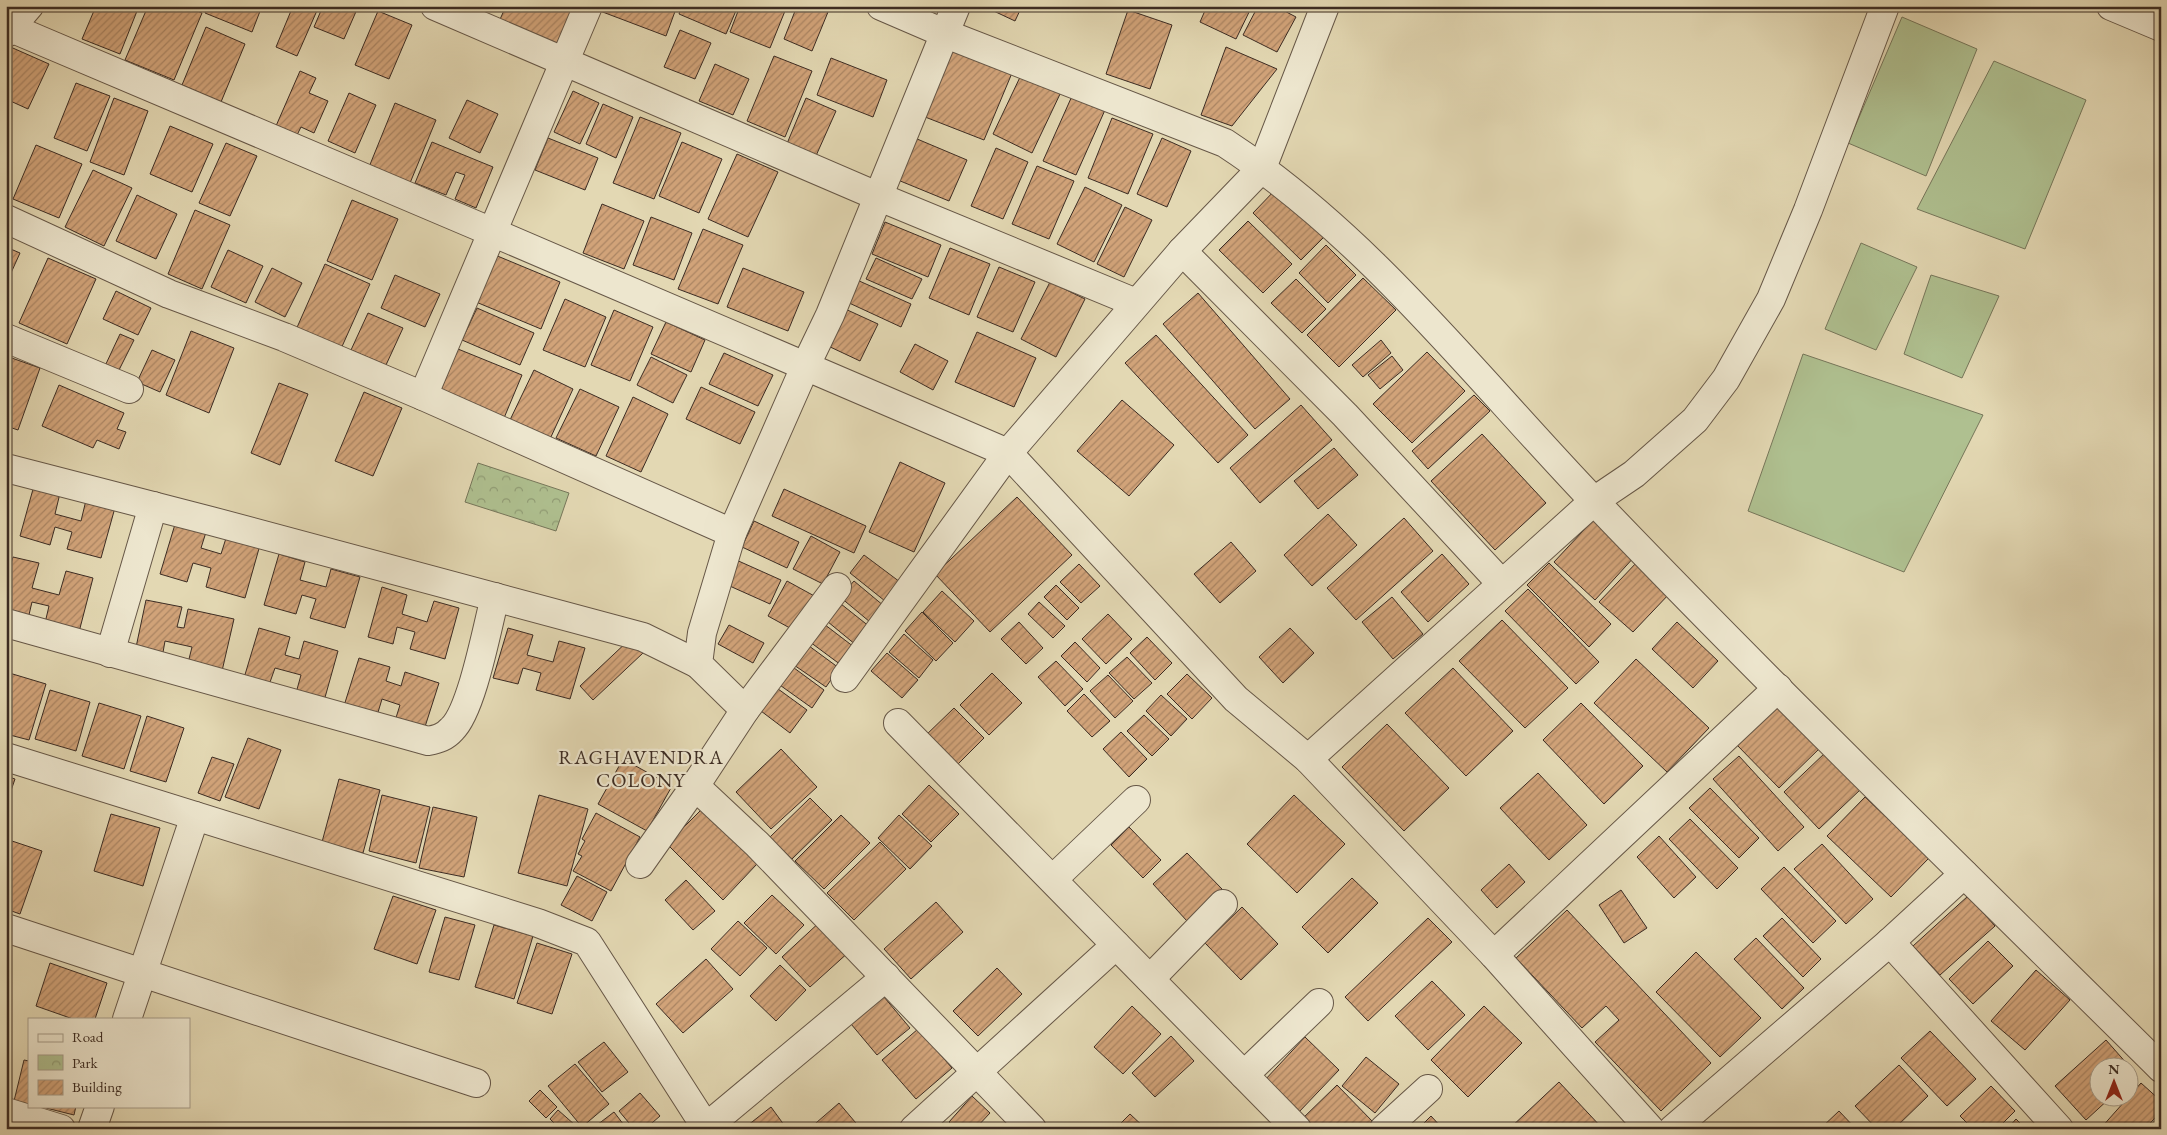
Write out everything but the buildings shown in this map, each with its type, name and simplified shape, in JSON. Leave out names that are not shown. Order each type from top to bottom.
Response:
[{"type":"street","points":[[29,6],[8,31],[492,232],[1008,453],[1236,699],[1308,759],[1494,954],[1650,1129]]},
{"type":"street","points":[[435,6],[877,196],[1136,303]]},
{"type":"street","points":[[423,396],[588,6]]},
{"type":"street","points":[[881,6],[946,34],[1226,144],[1262,168],[1377,266],[1594,502],[1964,874],[2161,1068]]},
{"type":"street","points":[[698,664],[702,633],[732,533],[830,315],[956,6]]},
{"type":"street","points":[[845,678],[1008,453],[1182,251],[1262,168],[1325,6]]},
{"type":"street","points":[[1308,759],[1594,502],[1634,474],[1695,420],[1726,379],[1771,299],[1808,210],[1884,6]]},
{"type":"street","points":[[2111,6],[2161,27]]},
{"type":"street","points":[[6,219],[169,294],[284,337],[423,396],[732,533]]},
{"type":"street","points":[[1182,251],[1346,416],[1502,584]]},
{"type":"street","points":[[6,338],[129,389]]},
{"type":"street","points":[[6,468],[643,638],[698,664],[745,710]]},
{"type":"street","points":[[110,653],[153,506]]},
{"type":"street","points":[[640,864],[696,786],[745,710],[837,587]]},
{"type":"street","points":[[6,623],[428,741],[442,738],[462,716],[475,676],[495,598]]},
{"type":"street","points":[[1494,954],[1778,688]]},
{"type":"street","points":[[898,722],[1297,1129]]},
{"type":"street","points":[[6,757],[538,923],[587,942],[706,1128],[886,977]]},
{"type":"street","points":[[696,786],[757,844],[1032,1129]]},
{"type":"street","points":[[1054,879],[1136,800]]},
{"type":"street","points":[[127,1018],[195,816]]},
{"type":"street","points":[[1673,1129],[1890,942],[1964,874]]},
{"type":"street","points":[[1150,979],[1223,904]]},
{"type":"street","points":[[6,928],[142,971],[476,1083]]},
{"type":"street","points":[[1890,942],[2059,1129]]},
{"type":"street","points":[[914,1129],[1116,945]]},
{"type":"street","points":[[1244,1075],[1319,1003]]},
{"type":"street","points":[[1384,1129],[1428,1089]]},
{"type":"street","points":[[92,1129],[99,1108]]},
{"type":"street","points":[[6,1112],[61,1129]]},
{"type":"green space","points":[[1902,17],[1977,49],[1926,176],[1848,143]]},
{"type":"green space","points":[[1994,61],[2086,100],[2025,249],[1917,209]]},
{"type":"green space","points":[[1861,243],[1917,267],[1876,350],[1825,329]]},
{"type":"green space","points":[[1931,275],[1999,296],[1962,378],[1904,354]]},
{"type":"green space","points":[[1803,354],[1983,415],[1904,572],[1748,511]]},
{"type":"green space","points":[[478,463],[569,493],[556,531],[465,502]]},
{"type":"district","name":"RAGHAVENDRA COLONY","points":[[641,768]]}]
